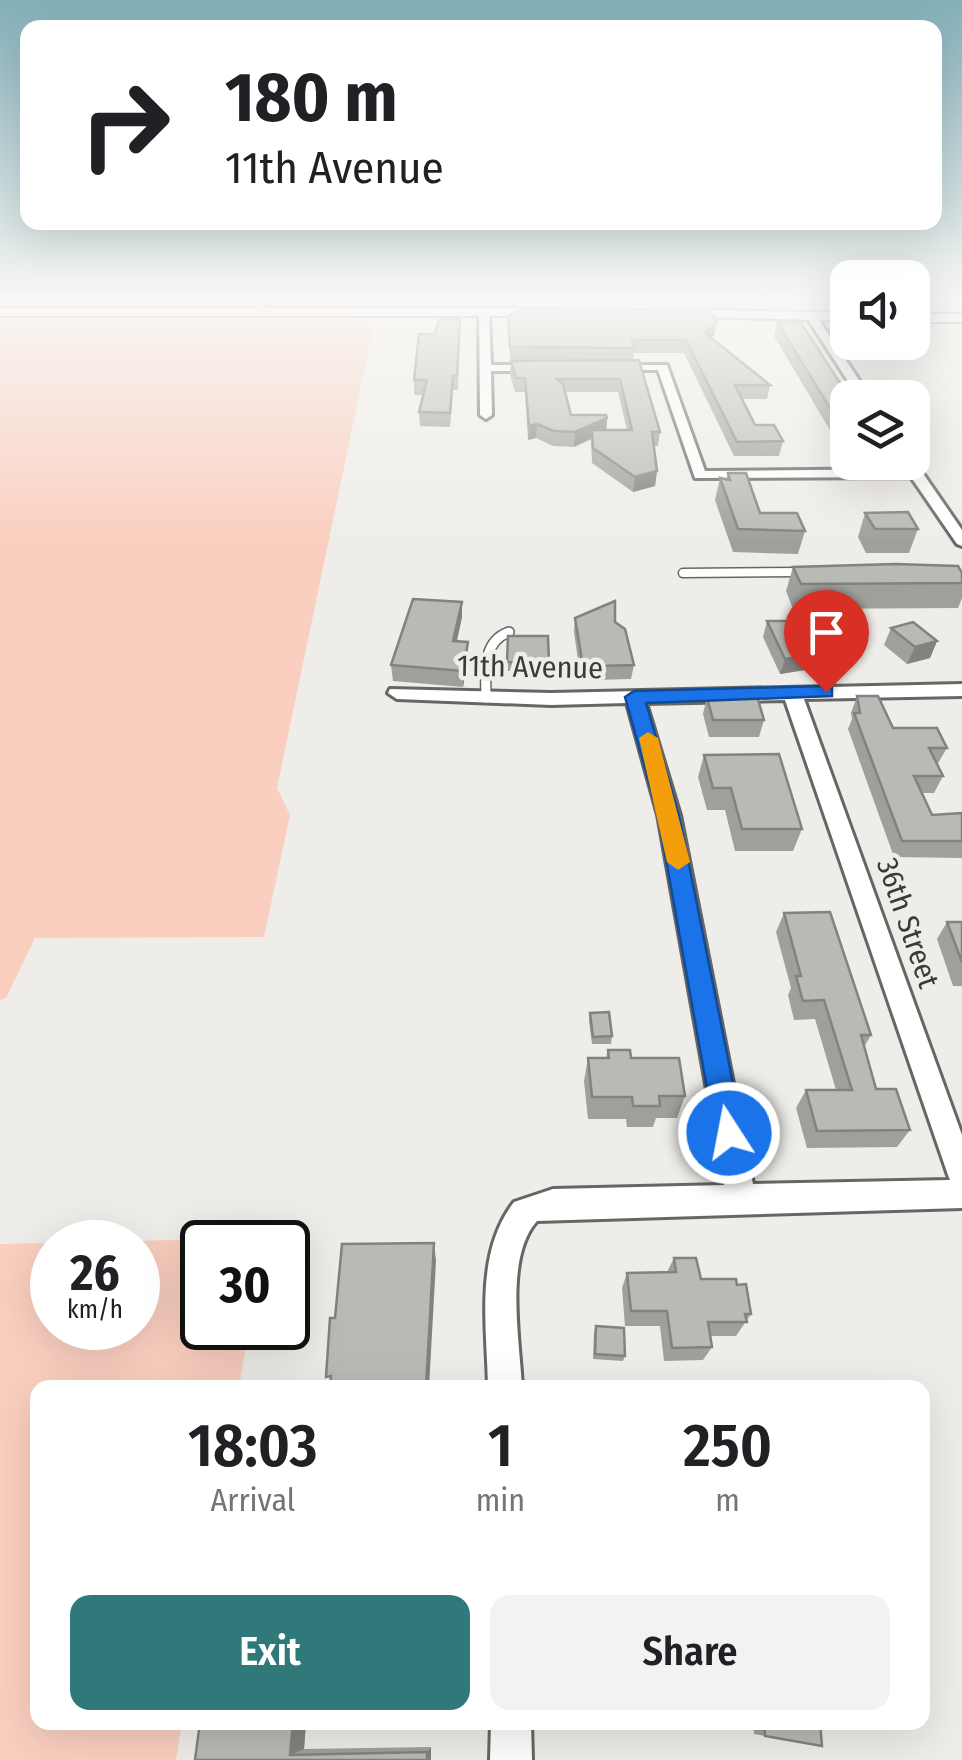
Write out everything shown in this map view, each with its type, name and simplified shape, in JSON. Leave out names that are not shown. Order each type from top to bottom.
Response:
[{"type":"street","points":[[485,379],[486,415]]},
{"type":"street","points":[[668,379],[700,474],[830,470]]},
{"type":"street","points":[[920,480],[962,541]]},
{"type":"street","name":"11th Avenue","points":[[397,693],[486,698],[962,690]]},
{"type":"street","name":"36th Street","points":[[792,693],[962,1175]]},
{"type":"street","points":[[634,697],[672,832],[742,1200]]},
{"type":"street","points":[[506,1380],[504,1253],[514,1222],[528,1208],[553,1203],[962,1194]]},
{"type":"street","points":[[510,1730],[511,1760]]},
{"type":"lane","points":[[683,573],[822,572]]},
{"type":"lane","points":[[486,698],[490,643],[499,634],[509,632]]},
{"type":"shaded area","points":[[0,379],[362,379],[277,788],[290,815],[264,937],[35,938],[6,998],[0,1000]]},
{"type":"shaded area","points":[[160,1240],[180,1240],[180,1350],[245,1350],[240,1380],[30,1380],[30,1730],[181,1730],[176,1760],[0,1760],[0,1244],[30,1243],[30,1350],[160,1350]]},
{"type":"building","points":[[453,379],[450,413],[419,412],[427,380],[414,380]]},
{"type":"building","points":[[525,379],[557,379],[563,384],[571,415],[607,418],[575,432],[554,431],[537,424],[529,426]]},
{"type":"building","points":[[620,379],[645,379],[660,432],[652,432],[657,471],[635,477],[593,448],[592,430],[632,430]]},
{"type":"building","points":[[706,379],[763,379],[770,385],[735,385],[755,425],[774,425],[783,441],[737,442]]},
{"type":"building","points":[[812,379],[838,379],[830,380],[830,408]]},
{"type":"building","points":[[728,473],[746,473],[760,513],[797,513],[805,531],[738,529],[720,478],[730,480]]},
{"type":"building","points":[[908,512],[918,529],[875,529],[865,513]]},
{"type":"building","points":[[958,566],[962,583],[801,584],[793,567]]},
{"type":"building","points":[[413,599],[462,602],[453,641],[468,642],[463,671],[391,665]]},
{"type":"building","points":[[615,601],[615,622],[625,629],[634,665],[597,666],[596,660],[582,660],[575,618]]},
{"type":"building","points":[[767,621],[794,621],[810,655],[785,659]]},
{"type":"building","points":[[913,622],[937,641],[915,647],[891,628]]},
{"type":"building","points":[[508,636],[548,636],[549,663],[507,662]]},
{"type":"building","points":[[757,696],[764,720],[713,720],[707,697]]},
{"type":"building","points":[[857,696],[878,696],[893,728],[937,728],[947,748],[929,748],[943,776],[914,776],[932,815],[962,813],[962,841],[902,841],[854,713],[860,713]]},
{"type":"building","points":[[779,754],[802,829],[742,829],[731,788],[713,788],[704,755]]},
{"type":"building","points":[[830,912],[871,1035],[861,1035],[876,1089],[896,1089],[910,1130],[817,1131],[806,1090],[852,1090],[824,1000],[803,1001],[796,976],[801,976],[784,913]]},
{"type":"building","points":[[947,922],[962,922],[962,962]]},
{"type":"building","points":[[609,1012],[612,1036],[593,1037],[590,1013]]},
{"type":"building","points":[[608,1050],[630,1050],[631,1058],[679,1058],[685,1096],[659,1096],[660,1106],[633,1106],[632,1097],[592,1097],[588,1058],[609,1058]]},
{"type":"building","points":[[434,1243],[426,1380],[326,1377],[330,1318],[335,1318],[342,1244]]},
{"type":"building","points":[[674,1258],[696,1258],[701,1279],[736,1279],[737,1285],[746,1284],[751,1314],[745,1314],[747,1322],[708,1322],[712,1347],[672,1348],[667,1311],[631,1311],[627,1273],[676,1272]]},
{"type":"building","points":[[596,1326],[624,1328],[625,1356],[595,1354]]},
{"type":"building","points":[[199,1730],[292,1730],[290,1755],[427,1752],[427,1760],[195,1760]]},
{"type":"building","points":[[765,1730],[821,1730],[822,1746],[765,1736]]},
{"type":"slow traffic","points":[[648,738],[678,862]]},
{"type":"route","points":[[729,1133],[668,815],[634,697],[826,692]]}]
